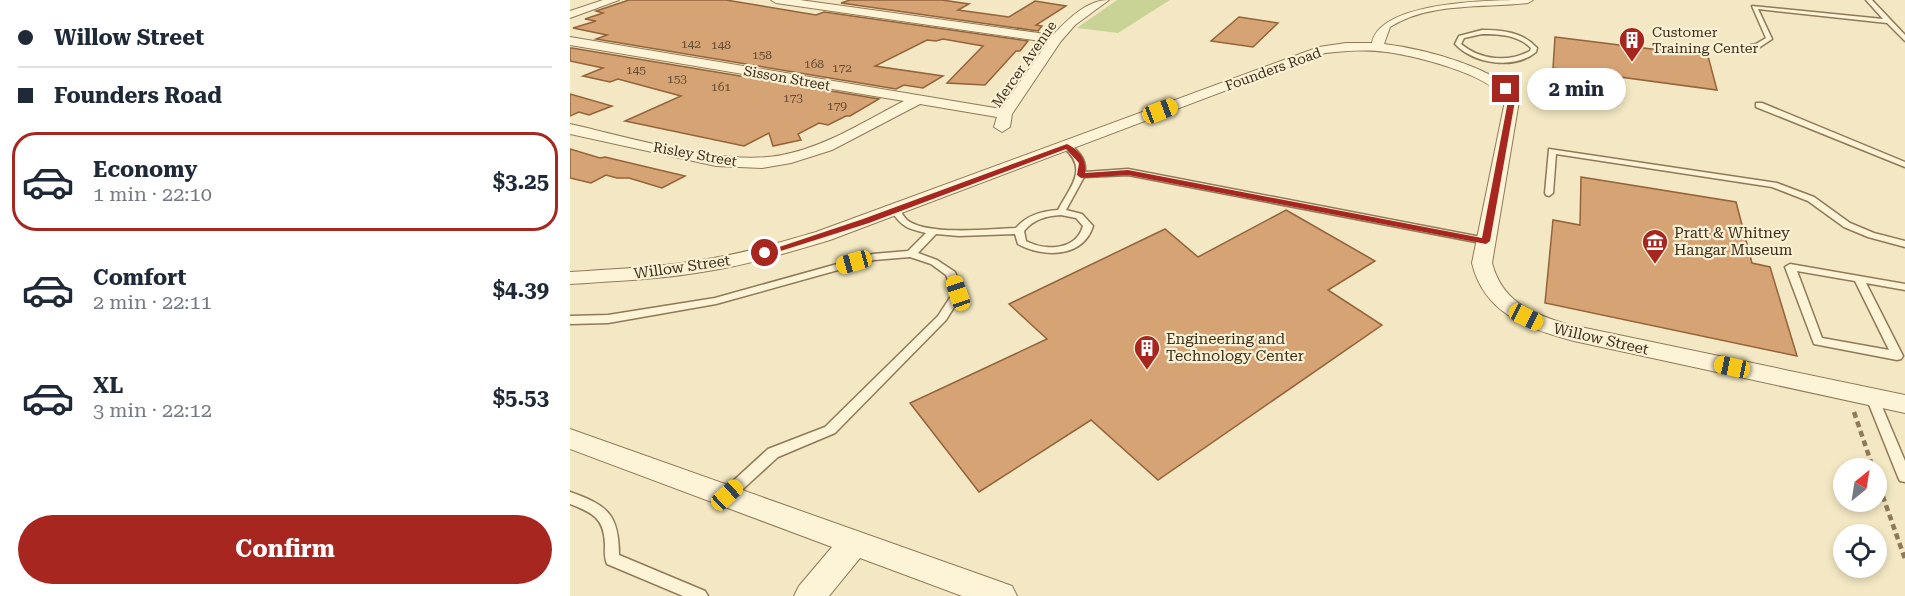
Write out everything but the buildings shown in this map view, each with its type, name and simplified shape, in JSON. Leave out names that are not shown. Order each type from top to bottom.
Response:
[{"type":"street","points":[[570,15],[614,0]]},
{"type":"street","points":[[776,0],[1056,39]]},
{"type":"street","name":"Mercer Avenue","points":[[1003,120],[1056,39],[1071,23],[1104,0]]},
{"type":"street","points":[[1378,46],[1380,32],[1385,25],[1407,13],[1528,0]]},
{"type":"street","name":"Sisson Street","points":[[572,42],[917,100],[1003,120]]},
{"type":"street","name":"Founders Road","points":[[1067,146],[1323,50],[1349,46],[1378,46],[1414,52],[1498,83],[1510,95],[1510,112],[1486,241]]},
{"type":"street","name":"Risley Street","points":[[570,129],[716,161],[762,163],[785,160],[826,147],[917,100]]},
{"type":"street","name":"Willow Street","points":[[570,278],[652,273],[709,265],[765,253],[823,236],[1067,146]]},
{"type":"street","name":"Willow Street","points":[[1486,241],[1482,263],[1483,275],[1489,286],[1499,299],[1537,322],[1574,334],[1905,404]]},
{"type":"street","points":[[570,439],[1001,596]]},
{"type":"street","points":[[810,596],[855,542]]},
{"type":"lane","points":[[1869,0],[1905,39]]},
{"type":"lane","points":[[1735,49],[1758,46],[1769,39],[1754,7],[1888,21]]},
{"type":"lane","points":[[1488,32],[1516,36],[1531,44],[1534,48],[1528,56],[1498,59],[1468,52],[1458,44],[1458,40],[1466,34],[1488,32]]},
{"type":"lane","points":[[1759,105],[1905,165]]},
{"type":"lane","points":[[1061,212],[1081,175],[1082,163],[1067,146]]},
{"type":"lane","points":[[1549,193],[1552,151],[1774,185],[1811,199],[1847,225],[1871,235],[1905,244]]},
{"type":"lane","points":[[1081,175],[1128,172],[1486,241]]},
{"type":"lane","points":[[896,210],[904,222],[920,229],[948,233],[1019,231],[1030,219],[1061,212],[1079,216],[1088,225],[1084,237],[1068,247],[1046,250],[1027,247],[1021,242],[1019,231]]},
{"type":"lane","points":[[911,254],[934,231]]},
{"type":"lane","points":[[570,320],[608,319],[716,301],[873,257],[911,254],[934,262],[951,274],[958,293],[942,318],[831,430],[772,453],[727,495]]},
{"type":"lane","points":[[1859,279],[1897,356],[1818,341],[1790,267],[1859,279],[1905,287]]},
{"type":"lane","points":[[1872,397],[1905,477]]},
{"type":"lane","points":[[570,498],[600,510],[608,518],[613,543],[612,559],[700,596]]},
{"type":"path","points":[[1854,412],[1870,458]]},
{"type":"path","points":[[1887,508],[1905,559]]},
{"type":"green space","points":[[1117,0],[1170,0],[1118,33],[1077,28]]},
{"type":"place","name":"Customer Training Center","points":[[1632,63]]},
{"type":"place","name":"Pratt & Whitney Hangar Museum","points":[[1655,265]]},
{"type":"place","name":"Engineering and Technology Center","points":[[1147,371]]},
{"type":"route","points":[[765,253],[866,221],[1067,146],[1082,163],[1081,175],[1128,172],[1486,241],[1512,101],[1506,89]]}]
